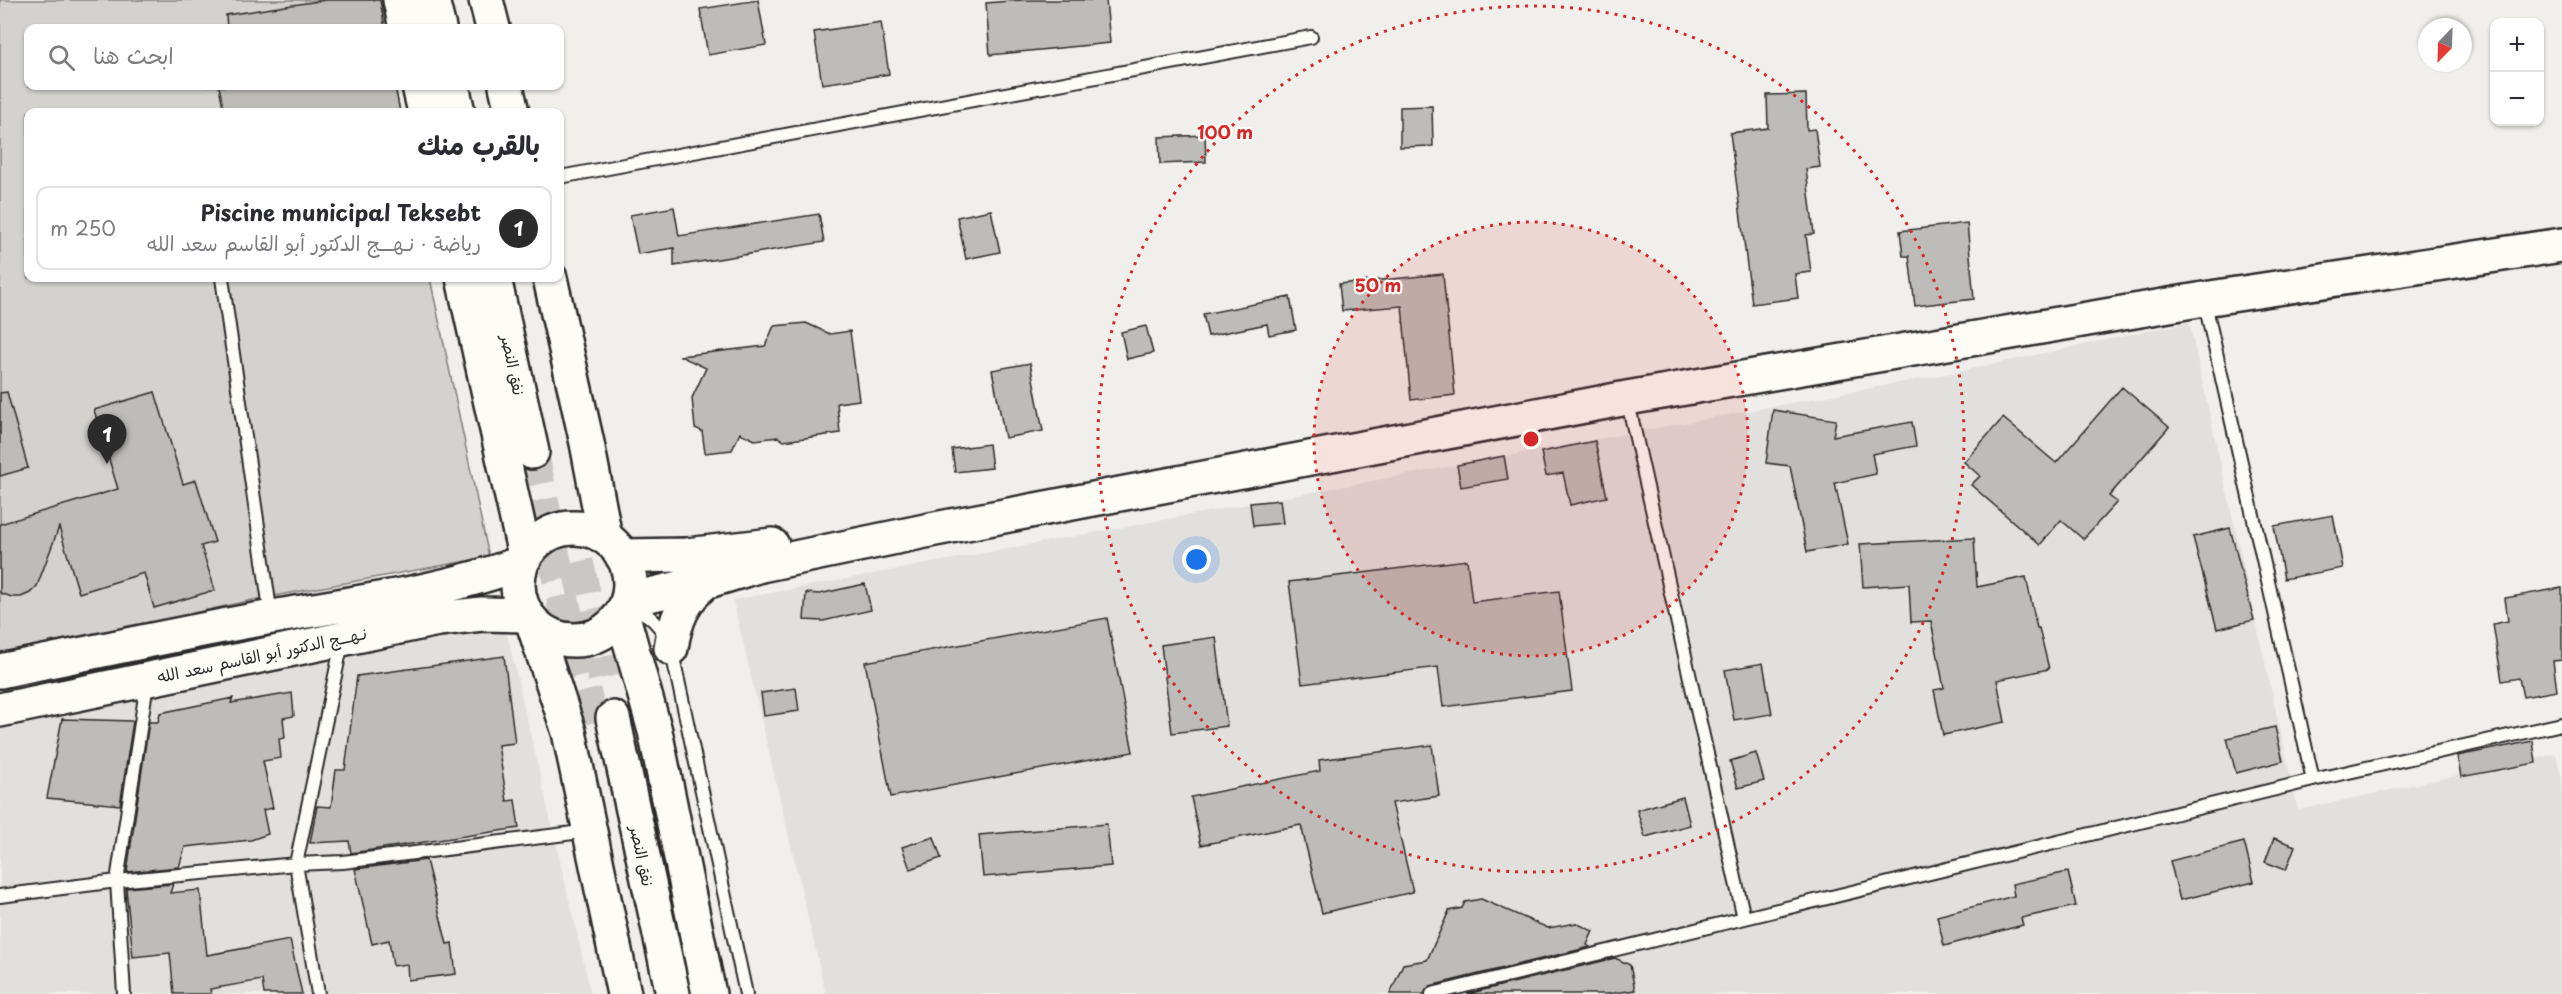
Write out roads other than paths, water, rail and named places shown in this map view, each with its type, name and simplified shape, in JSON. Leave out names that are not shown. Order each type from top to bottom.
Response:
[{"type":"main road","points":[[400,0],[405,24]]},
{"type":"main road","points":[[432,0],[438,24]]},
{"type":"main road","points":[[450,0],[455,24]]},
{"type":"main road","points":[[486,0],[492,24]]},
{"type":"main road","points":[[420,90],[424,108]]},
{"type":"main road","points":[[453,90],[457,108]]},
{"type":"main road","points":[[470,90],[474,108]]},
{"type":"main road","points":[[507,90],[511,108]]},
{"type":"main road","points":[[625,606],[761,565],[935,529],[1627,398],[2204,299],[2562,244]]},
{"type":"main road","points":[[464,282],[523,559],[518,590],[569,732],[624,994]]},
{"type":"main road","name":"نفق النصر","points":[[495,282],[541,450],[513,282]]},
{"type":"main road","points":[[530,619],[544,632],[573,640],[601,633],[613,625],[625,606],[630,577],[614,546],[587,442],[551,282]]},
{"type":"main road","points":[[523,559],[537,541],[552,532],[570,528],[588,530],[614,546],[687,555],[935,529]]},
{"type":"main road","name":"نـهـــج الدكتور أبو القاسم سعد الله","points":[[0,671],[271,617],[438,588],[494,573],[523,559]]},
{"type":"main road","points":[[671,648],[678,615],[693,592],[705,582]]},
{"type":"main road","points":[[625,606],[655,731],[710,994]]},
{"type":"main road","name":"نـهـــج الدكتور أبو القاسم سعد الله","points":[[0,710],[343,637],[460,616],[504,613],[530,619]]},
{"type":"main road","name":"نفق النصر","points":[[652,994],[603,720],[673,994]]},
{"type":"lane","points":[[564,176],[1311,37]]},
{"type":"lane","points":[[223,282],[271,617]]},
{"type":"lane","points":[[2204,299],[2313,780]]},
{"type":"lane","points":[[1627,398],[1744,918]]},
{"type":"lane","points":[[625,606],[636,609],[655,621],[665,633],[671,648],[746,994]]},
{"type":"lane","points":[[318,994],[296,864],[343,637]]},
{"type":"lane","points":[[124,994],[117,881],[148,679]]},
{"type":"lane","points":[[1432,994],[2313,780],[2562,724]]},
{"type":"lane","points":[[0,896],[117,881],[296,864],[343,862],[590,831]]},
{"type":"tunnel","points":[[532,452],[568,624],[592,723]]},
{"type":"tunnel","points":[[577,562],[604,678]]},
{"type":"place","name":"Piscine municipal Teksebt","points":[[107,464]]}]
